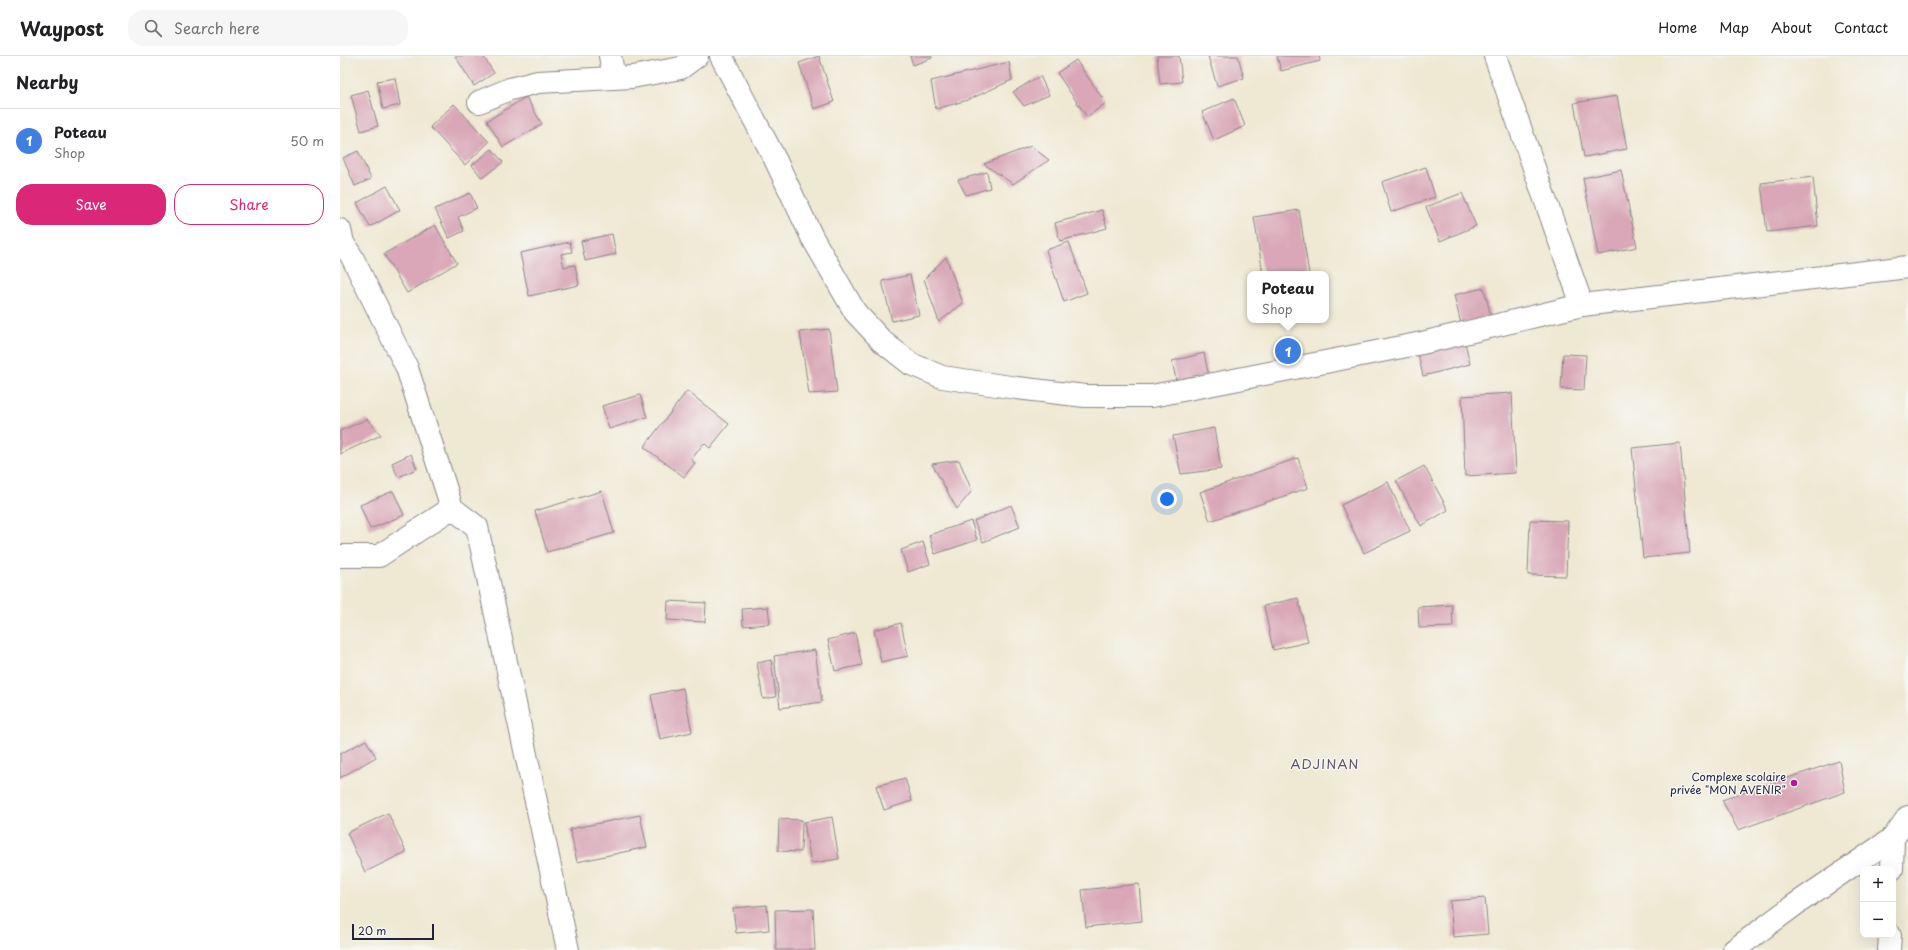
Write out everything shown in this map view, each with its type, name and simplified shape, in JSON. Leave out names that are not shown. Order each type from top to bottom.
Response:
[{"type":"street","points":[[480,102],[510,88],[612,66],[632,77],[681,68],[697,56]]},
{"type":"street","points":[[721,56],[775,159],[812,238],[855,312],[883,342],[911,364],[942,377],[1085,396],[1152,396],[1422,343],[1582,305],[1908,267]]},
{"type":"street","points":[[1495,56],[1582,305]]},
{"type":"street","points":[[340,230],[346,259],[407,368],[452,508],[477,527],[568,950]]},
{"type":"street","points":[[340,556],[379,556],[452,508]]},
{"type":"street","points":[[1734,950],[1796,904],[1893,838],[1908,817]]},
{"type":"street","points":[[1892,866],[1893,838]]},
{"type":"street","points":[[1889,950],[1890,938]]},
{"type":"building","points":[[455,56],[483,56],[494,73],[474,86]]},
{"type":"building","points":[[819,56],[834,102],[814,109],[799,63]]},
{"type":"building","points":[[910,56],[931,56],[932,58],[913,65]]},
{"type":"building","points":[[1157,56],[1179,56],[1182,82],[1160,84]]},
{"type":"building","points":[[1208,56],[1238,56],[1244,78],[1217,86]]},
{"type":"building","points":[[1277,56],[1319,56],[1320,61],[1281,71]]},
{"type":"building","points":[[1076,60],[1106,103],[1087,117],[1057,73]]},
{"type":"building","points":[[1009,62],[1012,80],[968,100],[936,109],[931,81]]},
{"type":"building","points":[[1040,76],[1049,95],[1024,106],[1013,92]]},
{"type":"building","points":[[395,78],[400,105],[383,109],[377,81]]},
{"type":"building","points":[[368,90],[378,126],[361,131],[351,95]]},
{"type":"building","points":[[1617,96],[1627,149],[1584,157],[1574,103]]},
{"type":"building","points":[[526,97],[542,124],[503,147],[487,121]]},
{"type":"building","points":[[1234,98],[1245,126],[1214,140],[1202,112]]},
{"type":"building","points":[[454,104],[489,142],[465,165],[430,127]]},
{"type":"building","points":[[1031,146],[1049,160],[1013,184],[984,164]]},
{"type":"building","points":[[492,149],[503,162],[482,178],[472,165]]},
{"type":"building","points":[[358,151],[371,179],[355,186],[343,158]]},
{"type":"building","points":[[1426,167],[1435,197],[1391,212],[1382,182]]},
{"type":"building","points":[[1621,170],[1637,247],[1598,255],[1583,178]]},
{"type":"building","points":[[987,172],[990,188],[966,195],[958,180]]},
{"type":"building","points":[[1813,177],[1818,226],[1767,232],[1761,183]]},
{"type":"building","points":[[387,186],[400,210],[370,227],[357,203]]},
{"type":"building","points":[[470,193],[477,208],[458,217],[464,231],[449,238],[435,209]]},
{"type":"building","points":[[1462,193],[1476,226],[1440,241],[1426,207]]},
{"type":"building","points":[[1102,210],[1107,228],[1060,241],[1055,223]]},
{"type":"building","points":[[1299,210],[1309,271],[1263,271],[1254,217]]},
{"type":"building","points":[[435,225],[457,263],[407,293],[384,254]]},
{"type":"building","points":[[612,234],[616,254],[585,261],[581,241]]},
{"type":"building","points":[[570,242],[572,252],[561,254],[564,267],[575,265],[579,285],[529,296],[520,253]]},
{"type":"building","points":[[1069,242],[1087,293],[1064,302],[1046,250]]},
{"type":"building","points":[[946,257],[963,303],[939,322],[924,279]]},
{"type":"building","points":[[910,275],[919,315],[892,321],[882,281]]},
{"type":"building","points":[[1484,288],[1491,317],[1461,324],[1454,295]]},
{"type":"building","points":[[829,329],[837,392],[809,394],[800,332]]},
{"type":"building","points":[[1464,338],[1470,364],[1423,376],[1417,349]]},
{"type":"building","points":[[1204,353],[1209,377],[1177,384],[1172,361]]},
{"type":"building","points":[[1563,354],[1586,355],[1584,390],[1561,389]]},
{"type":"building","points":[[687,391],[729,424],[710,448],[704,443],[691,460],[695,463],[684,477],[644,447]]},
{"type":"building","points":[[1512,393],[1516,473],[1465,476],[1462,396]]},
{"type":"building","points":[[640,395],[647,417],[609,429],[602,406]]},
{"type":"building","points":[[367,419],[381,435],[340,454],[340,431]]},
{"type":"building","points":[[1214,428],[1221,469],[1181,474],[1173,436]]},
{"type":"building","points":[[1680,443],[1690,553],[1643,558],[1632,448]]},
{"type":"building","points":[[411,454],[417,469],[398,477],[392,463]]},
{"type":"building","points":[[1298,458],[1308,488],[1210,521],[1200,492]]},
{"type":"building","points":[[959,460],[972,491],[957,509],[932,464]]},
{"type":"building","points":[[1424,466],[1448,510],[1421,526],[1396,481]]},
{"type":"building","points":[[1388,482],[1410,531],[1364,553],[1341,505]]},
{"type":"building","points":[[393,491],[404,515],[370,529],[360,505]]},
{"type":"building","points":[[602,491],[614,533],[547,552],[535,511]]},
{"type":"building","points":[[1011,505],[1020,527],[983,542],[974,521]]},
{"type":"building","points":[[1530,520],[1568,521],[1566,576],[1528,575]]},
{"type":"building","points":[[971,521],[977,540],[935,554],[929,535]]},
{"type":"building","points":[[923,542],[930,564],[908,572],[901,550]]},
{"type":"building","points":[[1298,598],[1308,642],[1273,650],[1264,606]]},
{"type":"building","points":[[668,601],[706,603],[705,622],[667,620]]},
{"type":"building","points":[[1452,605],[1453,627],[1419,628],[1418,607]]},
{"type":"building","points":[[768,607],[770,624],[743,626],[742,609]]},
{"type":"building","points":[[901,623],[908,656],[881,662],[874,630]]},
{"type":"building","points":[[855,633],[862,665],[835,671],[828,640]]},
{"type":"building","points":[[815,650],[822,702],[780,708],[774,656]]},
{"type":"building","points":[[771,660],[776,697],[763,699],[757,663]]},
{"type":"building","points":[[683,688],[692,732],[660,739],[651,695]]},
{"type":"building","points":[[366,740],[376,757],[340,778],[340,754]]},
{"type":"building","points":[[1839,761],[1845,792],[1738,830],[1722,800]]},
{"type":"building","points":[[905,778],[912,801],[884,810],[876,786]]},
{"type":"building","points":[[388,813],[406,852],[365,872],[347,833]]},
{"type":"building","points":[[640,815],[647,847],[577,862],[570,829]]},
{"type":"building","points":[[832,817],[839,859],[811,863],[804,822]]},
{"type":"building","points":[[779,819],[802,820],[801,852],[778,851]]},
{"type":"building","points":[[1139,884],[1142,921],[1086,927],[1082,890]]},
{"type":"building","points":[[1485,898],[1488,934],[1453,937],[1450,901]]},
{"type":"building","points":[[767,905],[769,930],[736,933],[733,908]]},
{"type":"building","points":[[813,909],[815,950],[776,950],[775,910]]},
{"type":"place","name":"Poteau","points":[[1288,351]]},
{"type":"place","name":"Complexe scolaire privée \"MON AVENIR\"","points":[[1794,783]]},
{"type":"district","name":"ADJINAN","points":[[1325,764]]}]
